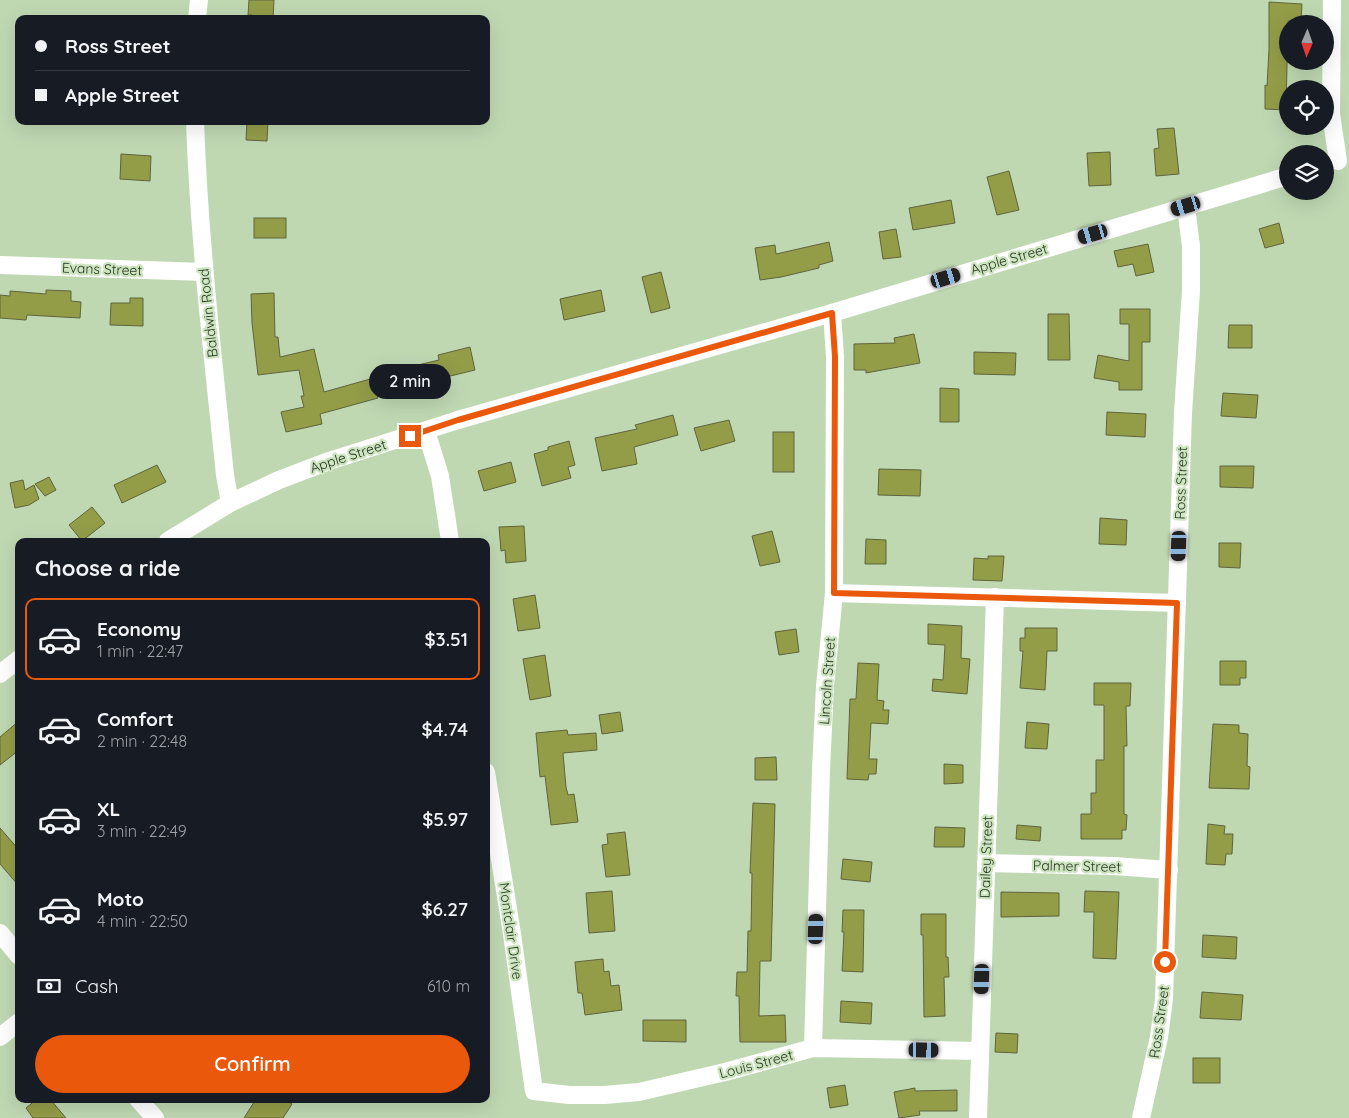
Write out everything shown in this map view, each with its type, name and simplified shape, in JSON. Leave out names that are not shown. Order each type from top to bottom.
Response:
[{"type":"street","points":[[198,15],[199,0]]},
{"type":"street","points":[[1332,0],[1331,114],[1337,162]]},
{"type":"street","name":"Baldwin Road","points":[[195,125],[204,272],[225,475],[230,503]]},
{"type":"street","name":"Apple Street","points":[[173,538],[230,503],[279,480],[329,461],[1279,179]]},
{"type":"street","name":"Ross Street","points":[[1142,1118],[1159,1037],[1164,999],[1177,603],[1190,290],[1191,246],[1186,206]]},
{"type":"street","name":"Evans Street","points":[[0,265],[204,272]]},
{"type":"street","name":"Lincoln Street","points":[[813,1048],[821,770],[825,686],[834,593],[835,357],[832,313]]},
{"type":"street","points":[[426,431],[440,476],[450,538]]},
{"type":"street","points":[[834,593],[1177,603]]},
{"type":"street","name":"Dailey Street","points":[[978,1118],[995,597]]},
{"type":"street","points":[[0,674],[15,662]]},
{"type":"street","name":"Montclair Drive","points":[[490,797],[534,1091]]},
{"type":"street","name":"Palmer Street","points":[[986,863],[1169,870]]},
{"type":"street","points":[[0,932],[15,951]]},
{"type":"street","points":[[0,1037],[15,1025]]},
{"type":"street","name":"Louis Street","points":[[534,1091],[568,1095],[604,1095],[639,1092],[725,1072],[813,1048],[980,1051]]},
{"type":"street","points":[[142,1103],[155,1118]]},
{"type":"building","points":[[249,0],[274,0],[273,15],[248,15]]},
{"type":"building","points":[[1269,2],[1302,4],[1301,15],[1279,15],[1279,70],[1287,70],[1287,80],[1279,80],[1279,110],[1265,109],[1265,85],[1267,86]]},
{"type":"building","points":[[247,125],[268,125],[267,141],[246,140]]},
{"type":"building","points":[[1174,128],[1179,174],[1156,176],[1154,149],[1159,148],[1157,129]]},
{"type":"building","points":[[1110,152],[1111,185],[1089,186],[1087,153]]},
{"type":"building","points":[[121,154],[151,156],[150,181],[120,179]]},
{"type":"building","points":[[1009,171],[1019,210],[997,215],[987,177]]},
{"type":"building","points":[[951,200],[955,223],[913,230],[909,208]]},
{"type":"building","points":[[254,218],[286,218],[286,238],[254,238]]},
{"type":"building","points":[[1279,223],[1284,243],[1265,248],[1259,229]]},
{"type":"building","points":[[896,229],[901,257],[883,259],[879,232]]},
{"type":"building","points":[[829,242],[833,261],[819,265],[819,268],[760,280],[755,248],[775,245],[776,254]]},
{"type":"building","points":[[1148,244],[1154,272],[1136,276],[1133,264],[1118,267],[1114,251]]},
{"type":"building","points":[[661,272],[670,308],[651,313],[642,277]]},
{"type":"building","points":[[46,290],[71,291],[71,301],[81,302],[80,318],[27,315],[26,320],[0,318],[0,295],[10,296],[10,291],[46,294]]},
{"type":"building","points":[[601,290],[605,311],[564,320],[560,299]]},
{"type":"building","points":[[274,293],[275,337],[278,337],[280,357],[314,349],[324,392],[388,374],[388,372],[439,360],[438,355],[470,347],[475,370],[430,381],[430,384],[377,395],[378,398],[320,414],[322,424],[286,432],[281,412],[304,407],[299,370],[258,375],[252,323],[251,294]]},
{"type":"building","points":[[130,298],[143,298],[143,326],[110,325],[111,303],[130,303]]},
{"type":"building","points":[[1120,309],[1150,309],[1150,342],[1142,342],[1142,390],[1119,390],[1119,382],[1094,378],[1098,355],[1129,361],[1129,324],[1120,324]]},
{"type":"building","points":[[1048,314],[1069,314],[1070,360],[1048,360]]},
{"type":"building","points":[[1229,325],[1252,325],[1252,348],[1228,348]]},
{"type":"building","points":[[914,334],[920,363],[866,373],[866,370],[854,370],[854,344],[895,343],[894,338]]},
{"type":"building","points":[[974,352],[1016,353],[1015,375],[974,374]]},
{"type":"building","points":[[940,388],[959,389],[959,422],[940,422]]},
{"type":"building","points":[[1223,393],[1258,395],[1256,418],[1221,416]]},
{"type":"building","points":[[1107,412],[1146,414],[1145,437],[1106,435]]},
{"type":"building","points":[[673,415],[678,435],[634,447],[637,464],[602,471],[595,438],[637,429],[635,425]]},
{"type":"building","points":[[729,420],[735,441],[701,451],[694,428]]},
{"type":"building","points":[[773,432],[794,432],[794,472],[773,472]]},
{"type":"building","points":[[569,441],[575,465],[568,467],[571,478],[542,486],[534,454],[548,450],[548,447]]},
{"type":"building","points":[[511,462],[516,482],[484,491],[478,471]]},
{"type":"building","points":[[157,465],[166,482],[122,503],[114,485]]},
{"type":"building","points":[[1220,466],[1254,466],[1253,488],[1220,487]]},
{"type":"building","points":[[879,469],[921,470],[920,496],[878,495]]},
{"type":"building","points":[[49,477],[56,490],[45,496],[35,484]]},
{"type":"building","points":[[23,480],[25,490],[34,485],[39,499],[29,505],[15,508],[10,483]]},
{"type":"building","points":[[92,507],[105,523],[86,538],[80,538],[69,525]]},
{"type":"building","points":[[1100,518],[1127,520],[1126,545],[1099,544]]},
{"type":"building","points":[[524,526],[526,561],[506,563],[505,550],[501,551],[499,527]]},
{"type":"building","points":[[772,531],[780,562],[760,566],[752,536]]},
{"type":"building","points":[[866,539],[886,540],[886,564],[865,564]]},
{"type":"building","points":[[1219,543],[1241,543],[1240,568],[1219,567]]},
{"type":"building","points":[[988,556],[1004,556],[1002,581],[973,580],[974,558],[988,559]]},
{"type":"building","points":[[535,595],[540,628],[518,631],[513,599]]},
{"type":"building","points":[[928,624],[962,626],[961,658],[970,659],[967,694],[932,691],[933,679],[943,680],[945,645],[928,644]]},
{"type":"building","points":[[1025,628],[1057,628],[1057,651],[1047,651],[1045,690],[1020,688],[1023,651],[1020,651],[1020,638],[1025,638]]},
{"type":"building","points":[[796,629],[799,652],[779,655],[775,632]]},
{"type":"building","points":[[545,655],[551,696],[530,700],[523,659]]},
{"type":"building","points":[[1220,661],[1246,661],[1246,678],[1240,678],[1240,685],[1220,685]]},
{"type":"building","points":[[858,663],[879,664],[877,700],[884,701],[883,710],[889,710],[888,724],[871,723],[869,759],[877,759],[876,774],[869,774],[868,780],[847,779],[850,699],[856,699]]},
{"type":"building","points":[[1094,683],[1131,683],[1130,706],[1126,706],[1127,746],[1124,746],[1124,814],[1127,815],[1126,830],[1122,830],[1122,839],[1081,839],[1081,814],[1091,814],[1091,793],[1096,793],[1096,760],[1104,760],[1104,705],[1094,705]]},
{"type":"building","points":[[620,712],[623,731],[602,734],[599,715]]},
{"type":"building","points":[[1027,722],[1049,724],[1047,749],[1025,748]]},
{"type":"building","points":[[15,724],[15,753],[0,765],[0,737]]},
{"type":"building","points":[[1213,724],[1239,725],[1239,733],[1248,734],[1247,766],[1250,767],[1249,789],[1209,788]]},
{"type":"building","points":[[567,730],[568,735],[596,733],[597,750],[563,753],[566,787],[568,795],[574,794],[578,822],[551,825],[545,776],[540,777],[536,733]]},
{"type":"building","points":[[776,757],[777,780],[755,780],[755,758]]},
{"type":"building","points":[[944,764],[963,765],[963,783],[944,784]]},
{"type":"building","points":[[753,803],[775,804],[771,961],[760,961],[759,1016],[785,1015],[786,1042],[740,1042],[739,996],[736,996],[737,972],[747,972],[748,931],[751,931],[752,873],[750,873]]},
{"type":"building","points":[[1208,824],[1225,826],[1224,834],[1233,834],[1232,854],[1226,854],[1225,865],[1206,864]]},
{"type":"building","points":[[1017,825],[1041,827],[1040,841],[1016,839]]},
{"type":"building","points":[[935,827],[965,828],[964,847],[934,847]]},
{"type":"building","points":[[0,828],[15,845],[15,881],[0,864]]},
{"type":"building","points":[[625,832],[630,875],[606,877],[602,845],[608,844],[607,834]]},
{"type":"building","points":[[843,859],[872,862],[870,882],[841,879]]},
{"type":"building","points":[[612,891],[615,931],[589,933],[586,893]]},
{"type":"building","points":[[1085,891],[1119,892],[1116,959],[1093,958],[1094,912],[1084,912]]},
{"type":"building","points":[[1001,892],[1059,893],[1059,916],[1001,917]]},
{"type":"building","points":[[843,910],[864,910],[863,972],[842,971]]},
{"type":"building","points":[[921,914],[946,914],[946,957],[948,957],[949,977],[944,977],[945,1016],[924,1017]]},
{"type":"building","points":[[1203,935],[1237,937],[1236,959],[1202,957]]},
{"type":"building","points":[[603,959],[604,972],[609,971],[611,986],[619,985],[622,1010],[585,1015],[582,993],[578,993],[575,962]]},
{"type":"building","points":[[1202,992],[1243,995],[1241,1020],[1200,1018]]},
{"type":"building","points":[[841,1001],[872,1003],[871,1024],[840,1022]]},
{"type":"building","points":[[643,1020],[686,1020],[686,1042],[643,1041]]},
{"type":"building","points":[[996,1033],[1018,1034],[1017,1053],[995,1052]]},
{"type":"building","points":[[1193,1058],[1220,1058],[1220,1083],[1193,1083]]},
{"type":"building","points":[[845,1085],[848,1105],[830,1108],[827,1088]]},
{"type":"building","points":[[915,1088],[915,1091],[957,1090],[957,1111],[919,1111],[920,1115],[899,1118],[894,1092]]},
{"type":"building","points":[[32,1103],[53,1103],[66,1118],[33,1118],[26,1108]]},
{"type":"building","points":[[253,1103],[292,1104],[283,1118],[244,1118]]},
{"type":"route","points":[[410,436],[458,420],[832,313],[835,357],[834,593],[1177,603],[1165,962]]}]
